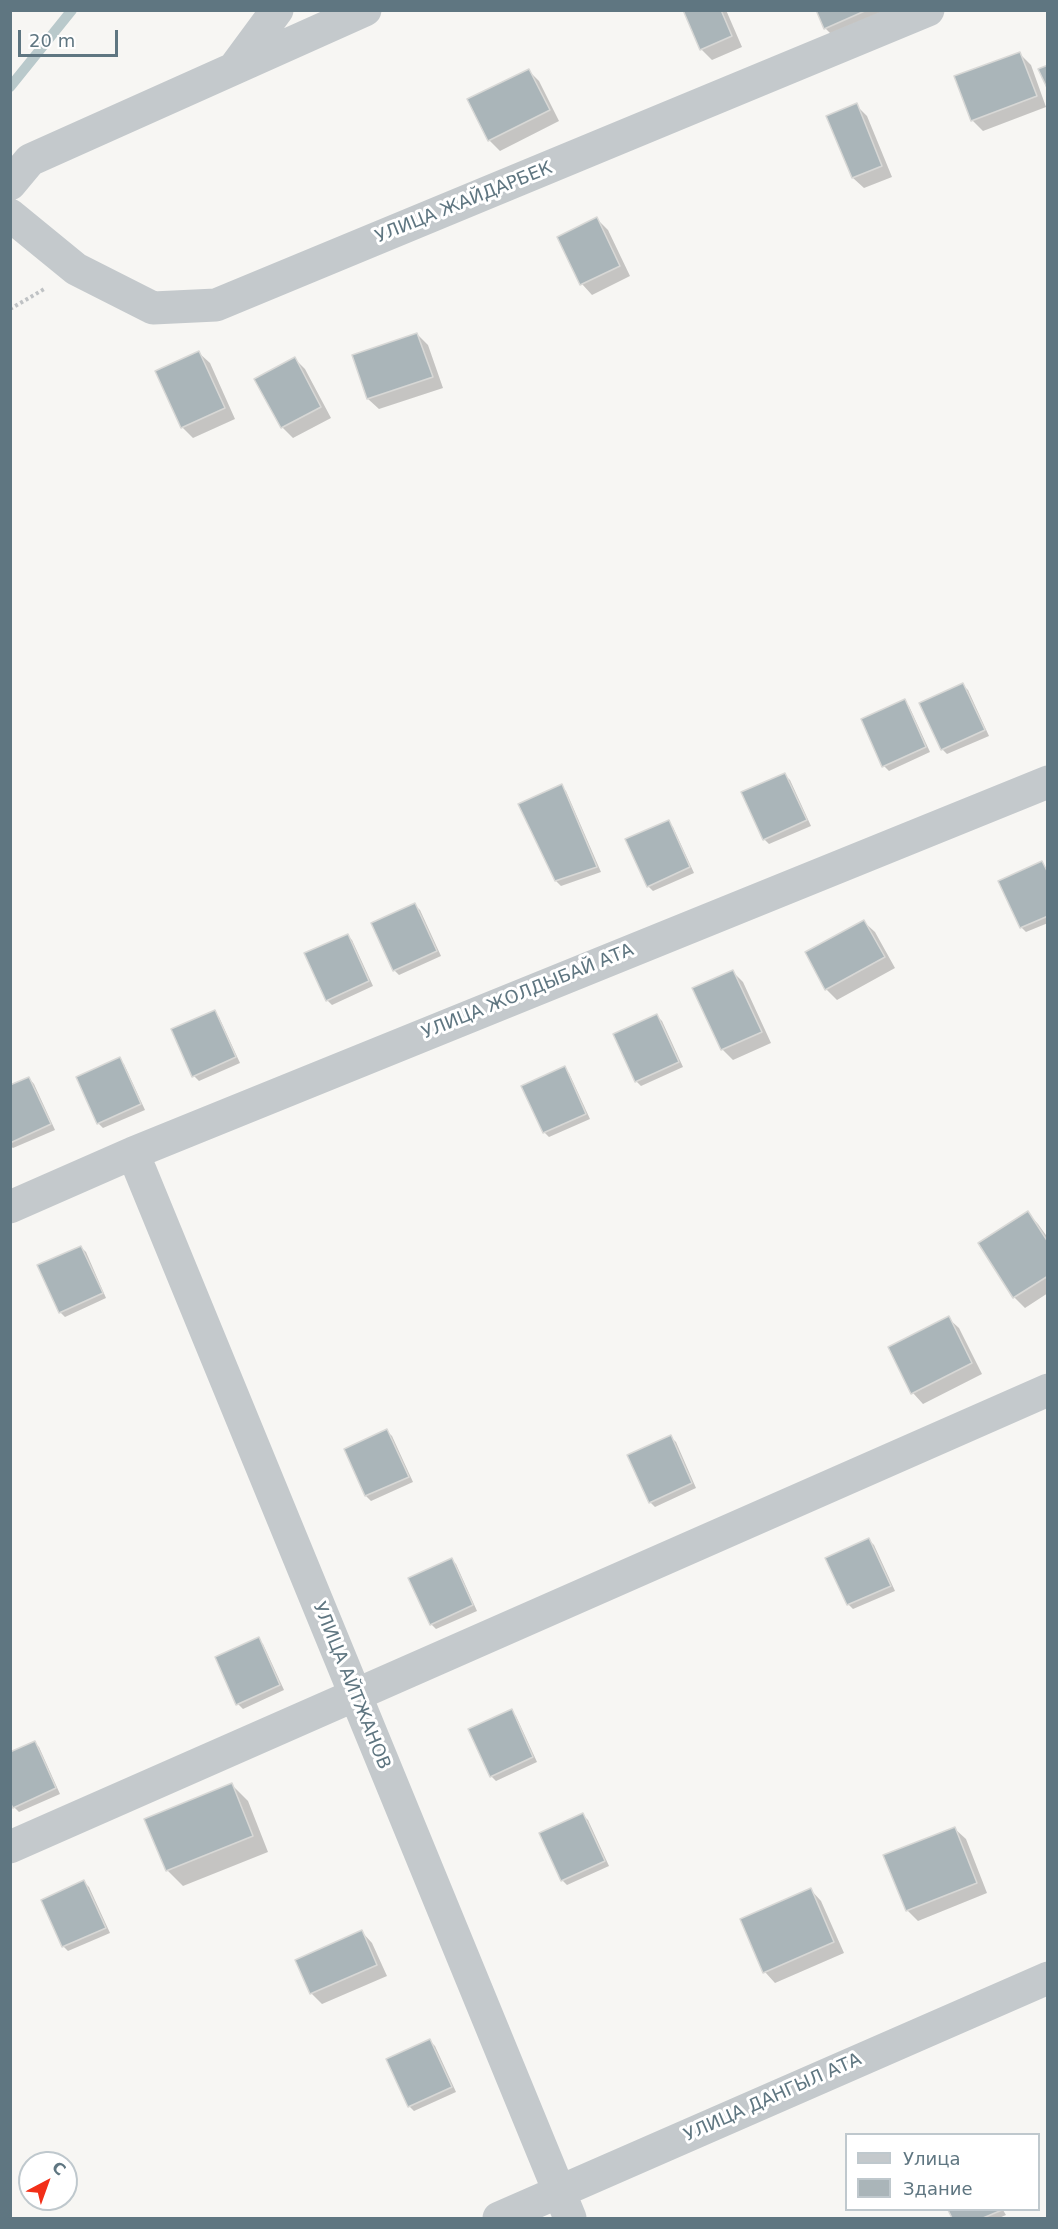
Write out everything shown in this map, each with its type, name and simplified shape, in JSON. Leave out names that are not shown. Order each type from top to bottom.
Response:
[{"type":"street","points":[[232,71],[277,10]]},
{"type":"street","points":[[17,163],[232,71],[365,10]]},
{"type":"street","name":"УЛИЦА ЖАЙДАРБЕК","points":[[10,215],[76,269],[153,308],[216,305],[928,10]]},
{"type":"street","name":"УЛИЦА ЖОЛДЫБАЙ АТА","points":[[10,1207],[133,1153],[1047,782]]},
{"type":"street","name":"УЛИЦА АЙТЖАНОВ","points":[[133,1153],[564,2206]]},
{"type":"street","points":[[10,1847],[1047,1390]]},
{"type":"street","name":"УЛИЦА ДАНГЫЛ АТА","points":[[499,2218],[564,2206],[1047,1978]]},
{"type":"building","points":[[683,10],[721,10],[732,36],[700,50]]},
{"type":"building","points":[[816,10],[867,10],[824,29]]},
{"type":"building","points":[[1020,52],[1037,96],[971,121],[954,76]]},
{"type":"building","points":[[1048,65],[1048,90],[1038,69]]},
{"type":"building","points":[[529,69],[550,110],[488,141],[467,99]]},
{"type":"building","points":[[857,103],[882,166],[852,178],[826,116]]},
{"type":"building","points":[[597,217],[620,266],[580,285],[557,237]]},
{"type":"building","points":[[417,333],[433,377],[367,399],[352,355]]},
{"type":"building","points":[[199,351],[225,408],[181,428],[155,371]]},
{"type":"building","points":[[295,357],[321,407],[281,428],[254,379]]},
{"type":"building","points":[[963,683],[985,730],[941,750],[919,703]]},
{"type":"building","points":[[905,699],[926,747],[882,767],[861,719]]},
{"type":"building","points":[[785,773],[807,820],[763,840],[741,792]]},
{"type":"building","points":[[562,784],[597,867],[555,881],[518,804]]},
{"type":"building","points":[[669,820],[690,867],[647,887],[625,839]]},
{"type":"building","points":[[1042,861],[1048,873],[1048,916],[1020,928],[998,881]]},
{"type":"building","points":[[415,903],[437,951],[393,971],[371,923]]},
{"type":"building","points":[[864,920],[885,957],[825,990],[805,952]]},
{"type":"building","points":[[348,934],[369,981],[326,1001],[304,953]]},
{"type":"building","points":[[733,970],[762,1032],[721,1050],[692,988]]},
{"type":"building","points":[[215,1010],[236,1057],[192,1077],[171,1029]]},
{"type":"building","points":[[657,1014],[679,1062],[635,1082],[613,1034]]},
{"type":"building","points":[[120,1057],[141,1104],[97,1124],[76,1077]]},
{"type":"building","points":[[565,1066],[586,1114],[543,1133],[521,1086]]},
{"type":"building","points":[[29,1077],[51,1124],[10,1143],[10,1085]]},
{"type":"building","points":[[1028,1211],[1048,1242],[1048,1276],[1013,1298],[978,1243]]},
{"type":"building","points":[[81,1246],[103,1293],[59,1313],[37,1265]]},
{"type":"building","points":[[949,1316],[972,1363],[911,1394],[888,1347]]},
{"type":"building","points":[[387,1429],[409,1477],[365,1496],[344,1449]]},
{"type":"building","points":[[671,1435],[692,1483],[649,1503],[627,1455]]},
{"type":"building","points":[[869,1538],[891,1586],[847,1605],[825,1558]]},
{"type":"building","points":[[452,1558],[473,1605],[430,1625],[408,1578]]},
{"type":"building","points":[[259,1637],[280,1685],[236,1705],[215,1657]]},
{"type":"building","points":[[512,1709],[533,1757],[490,1777],[468,1729]]},
{"type":"building","points":[[35,1741],[56,1788],[13,1808],[10,1803],[10,1752]]},
{"type":"building","points":[[232,1783],[253,1836],[166,1871],[144,1819]]},
{"type":"building","points":[[583,1813],[605,1861],[561,1881],[539,1833]]},
{"type":"building","points":[[955,1827],[977,1883],[906,1911],[883,1855]]},
{"type":"building","points":[[84,1880],[106,1928],[62,1947],[41,1900]]},
{"type":"building","points":[[811,1888],[834,1942],[763,1973],[740,1919]]},
{"type":"building","points":[[362,1930],[377,1965],[310,1994],[295,1960]]},
{"type":"building","points":[[430,2039],[452,2087],[408,2107],[386,2059]]},
{"type":"building","points":[[948,2211],[1000,2211],[983,2218],[952,2218]]},
{"type":"waterway","points":[[10,87],[72,10]]}]
